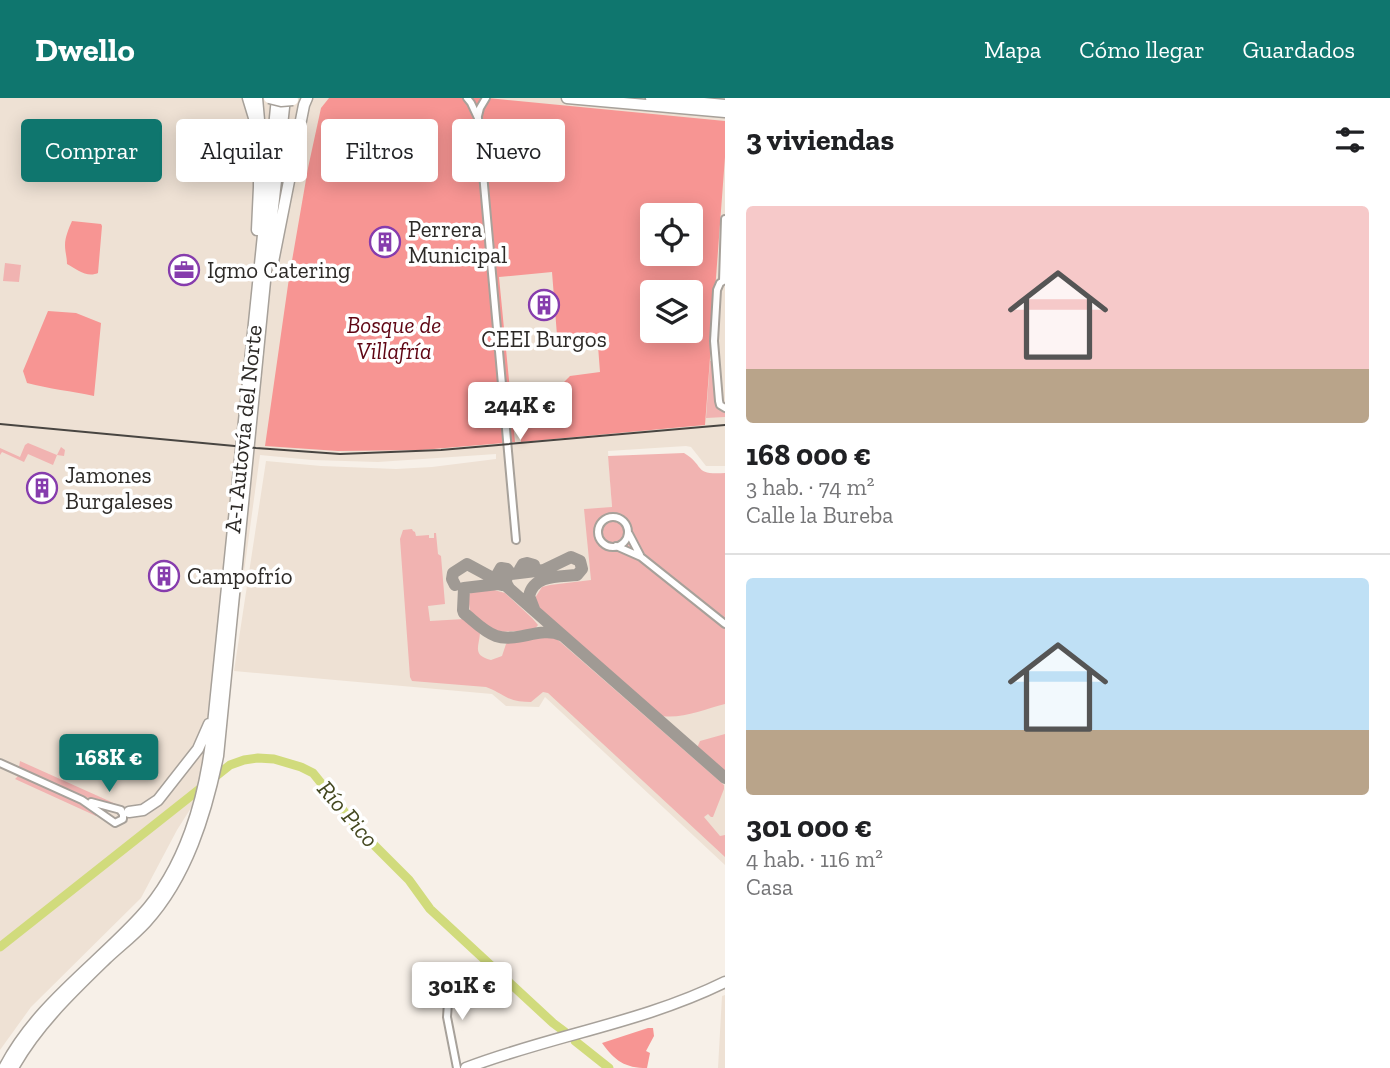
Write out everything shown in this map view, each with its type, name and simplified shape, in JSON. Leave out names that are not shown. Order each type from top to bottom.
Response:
[{"type":"highway","points":[[248,98],[256,125],[259,187]]},
{"type":"highway","points":[[251,358],[248,349],[259,187],[257,98]]},
{"type":"highway","points":[[269,98],[281,101],[293,99]]},
{"type":"highway","name":"A-1 Autovía del Norte","points":[[16,1061],[34,1022],[153,901],[177,860],[201,795],[210,749],[277,98]]},
{"type":"highway","points":[[259,349],[272,267],[307,98]]},
{"type":"highway","points":[[567,98],[725,113]]},
{"type":"highway","points":[[651,98],[725,106]]},
{"type":"highway","name":"A-1 Autovía del Norte","points":[[16,1061],[61,1003],[145,923],[164,899],[195,837],[211,788],[218,756],[259,349],[293,99]]},
{"type":"highway","points":[[124,811],[144,810],[158,800],[202,743],[210,716],[220,628],[225,609]]},
{"type":"highway","points":[[466,1068],[525,1048],[640,1017],[725,982]]},
{"type":"highway","points":[[2,1068],[16,1061]]},
{"type":"street","points":[[467,98],[478,118]]},
{"type":"street","points":[[485,98],[478,118],[516,540]]},
{"type":"street","points":[[725,219],[724,281],[717,290],[714,341],[719,401],[725,408]]},
{"type":"street","points":[[641,557],[628,533],[627,525],[620,518],[610,517],[601,522],[597,531],[601,541],[609,547],[617,547],[641,557],[725,624]]},
{"type":"street","points":[[617,547],[626,540],[628,533]]},
{"type":"street","points":[[0,763],[82,800],[124,811],[124,816],[116,823],[82,800]]},
{"type":"street","points":[[449,988],[447,1017],[457,1068]]},
{"type":"shaded area","points":[[0,98],[725,98],[725,466],[706,466],[691,447],[686,446],[608,451],[612,508],[584,509],[725,687],[725,865],[545,697],[539,707],[506,706],[492,694],[234,671],[266,461],[396,469],[496,459],[496,454],[378,462],[260,455],[231,667],[224,756],[177,830],[141,898],[31,1007],[0,1050]]},
{"type":"shaded area","points":[[5,263],[21,265],[19,282],[3,281]]},
{"type":"shaded area","points":[[710,361],[717,405],[719,409],[725,410],[725,417],[706,418]]},
{"type":"shaded area","points":[[28,443],[57,455],[53,465],[28,454],[24,462],[2,452],[0,455],[0,448],[20,457]]},
{"type":"shaded area","points":[[61,447],[65,450],[64,456],[57,455]]},
{"type":"shaded area","points":[[684,453],[703,471],[725,473],[725,704],[670,717],[662,716],[539,608],[535,598],[542,587],[591,580],[584,509],[612,507],[608,456]]},
{"type":"shaded area","points":[[412,529],[416,536],[429,535],[429,538],[434,538],[436,533],[438,554],[441,556],[445,604],[428,606],[430,621],[464,619],[480,633],[479,653],[491,660],[502,656],[506,644],[510,641],[553,637],[558,640],[724,785],[713,817],[708,814],[704,817],[720,836],[725,835],[725,857],[548,693],[543,692],[531,702],[525,702],[511,699],[486,687],[412,681],[400,539],[403,530]]},
{"type":"shaded area","points":[[494,590],[505,593],[532,618],[538,625],[534,630],[497,632],[473,616],[469,594]]},
{"type":"shaded area","points":[[725,734],[725,772],[697,748],[700,741]]},
{"type":"shaded area","points":[[20,761],[118,805],[92,799],[56,785],[20,768]]},
{"type":"shaded area","points":[[20,774],[81,802],[96,813],[96,816],[15,779]]},
{"type":"shaded area","points":[[725,995],[725,1068],[718,1068],[722,996]]},
{"type":"green space","name":"Bosque de Villafría","points":[[329,98],[488,98],[725,121],[725,157],[705,425],[521,442],[520,415],[544,413],[543,404],[564,401],[563,383],[570,376],[600,372],[598,346],[558,348],[552,272],[499,277],[515,442],[421,450],[338,451],[265,446],[308,168],[321,108]]},
{"type":"green space","points":[[72,221],[102,226],[98,273],[86,274],[67,264],[65,242]]},
{"type":"green space","points":[[48,311],[76,313],[101,323],[94,396],[27,383],[23,371]]},
{"type":"green space","points":[[653,1028],[654,1036],[646,1051],[650,1053],[647,1068],[633,1067],[621,1062],[611,1055],[602,1043]]},
{"type":"waterway","name":"Río Pico","points":[[0,947],[230,765],[258,758],[274,759],[313,773],[360,831],[409,880],[430,909],[565,1032]]},
{"type":"waterway","name":"Río Pico","points":[[575,1041],[609,1068]]},
{"type":"taxiway","points":[[509,588],[506,580],[511,574],[544,570],[571,557],[580,561],[582,569],[577,575],[548,578],[536,584],[529,596],[534,609]]},
{"type":"taxiway","points":[[504,584],[497,575],[501,568],[507,569],[511,574],[535,571],[534,565],[527,563],[520,569]]},
{"type":"taxiway","points":[[455,585],[453,573],[467,564],[504,584],[725,778]]},
{"type":"taxiway","points":[[502,585],[464,588],[464,613],[483,629],[504,638],[545,632],[561,635]]},
{"type":"railway","points":[[0,424],[340,454],[441,450],[725,425]]},
{"type":"place","name":"Perrera Municipal","points":[[385,242]]},
{"type":"place","name":"Igmo Catering","points":[[184,270]]},
{"type":"place","name":"CEEI Burgos","points":[[544,305]]},
{"type":"place","name":"Jamones Burgaleses","points":[[42,488]]},
{"type":"place","name":"Campofrío","points":[[164,576]]}]
